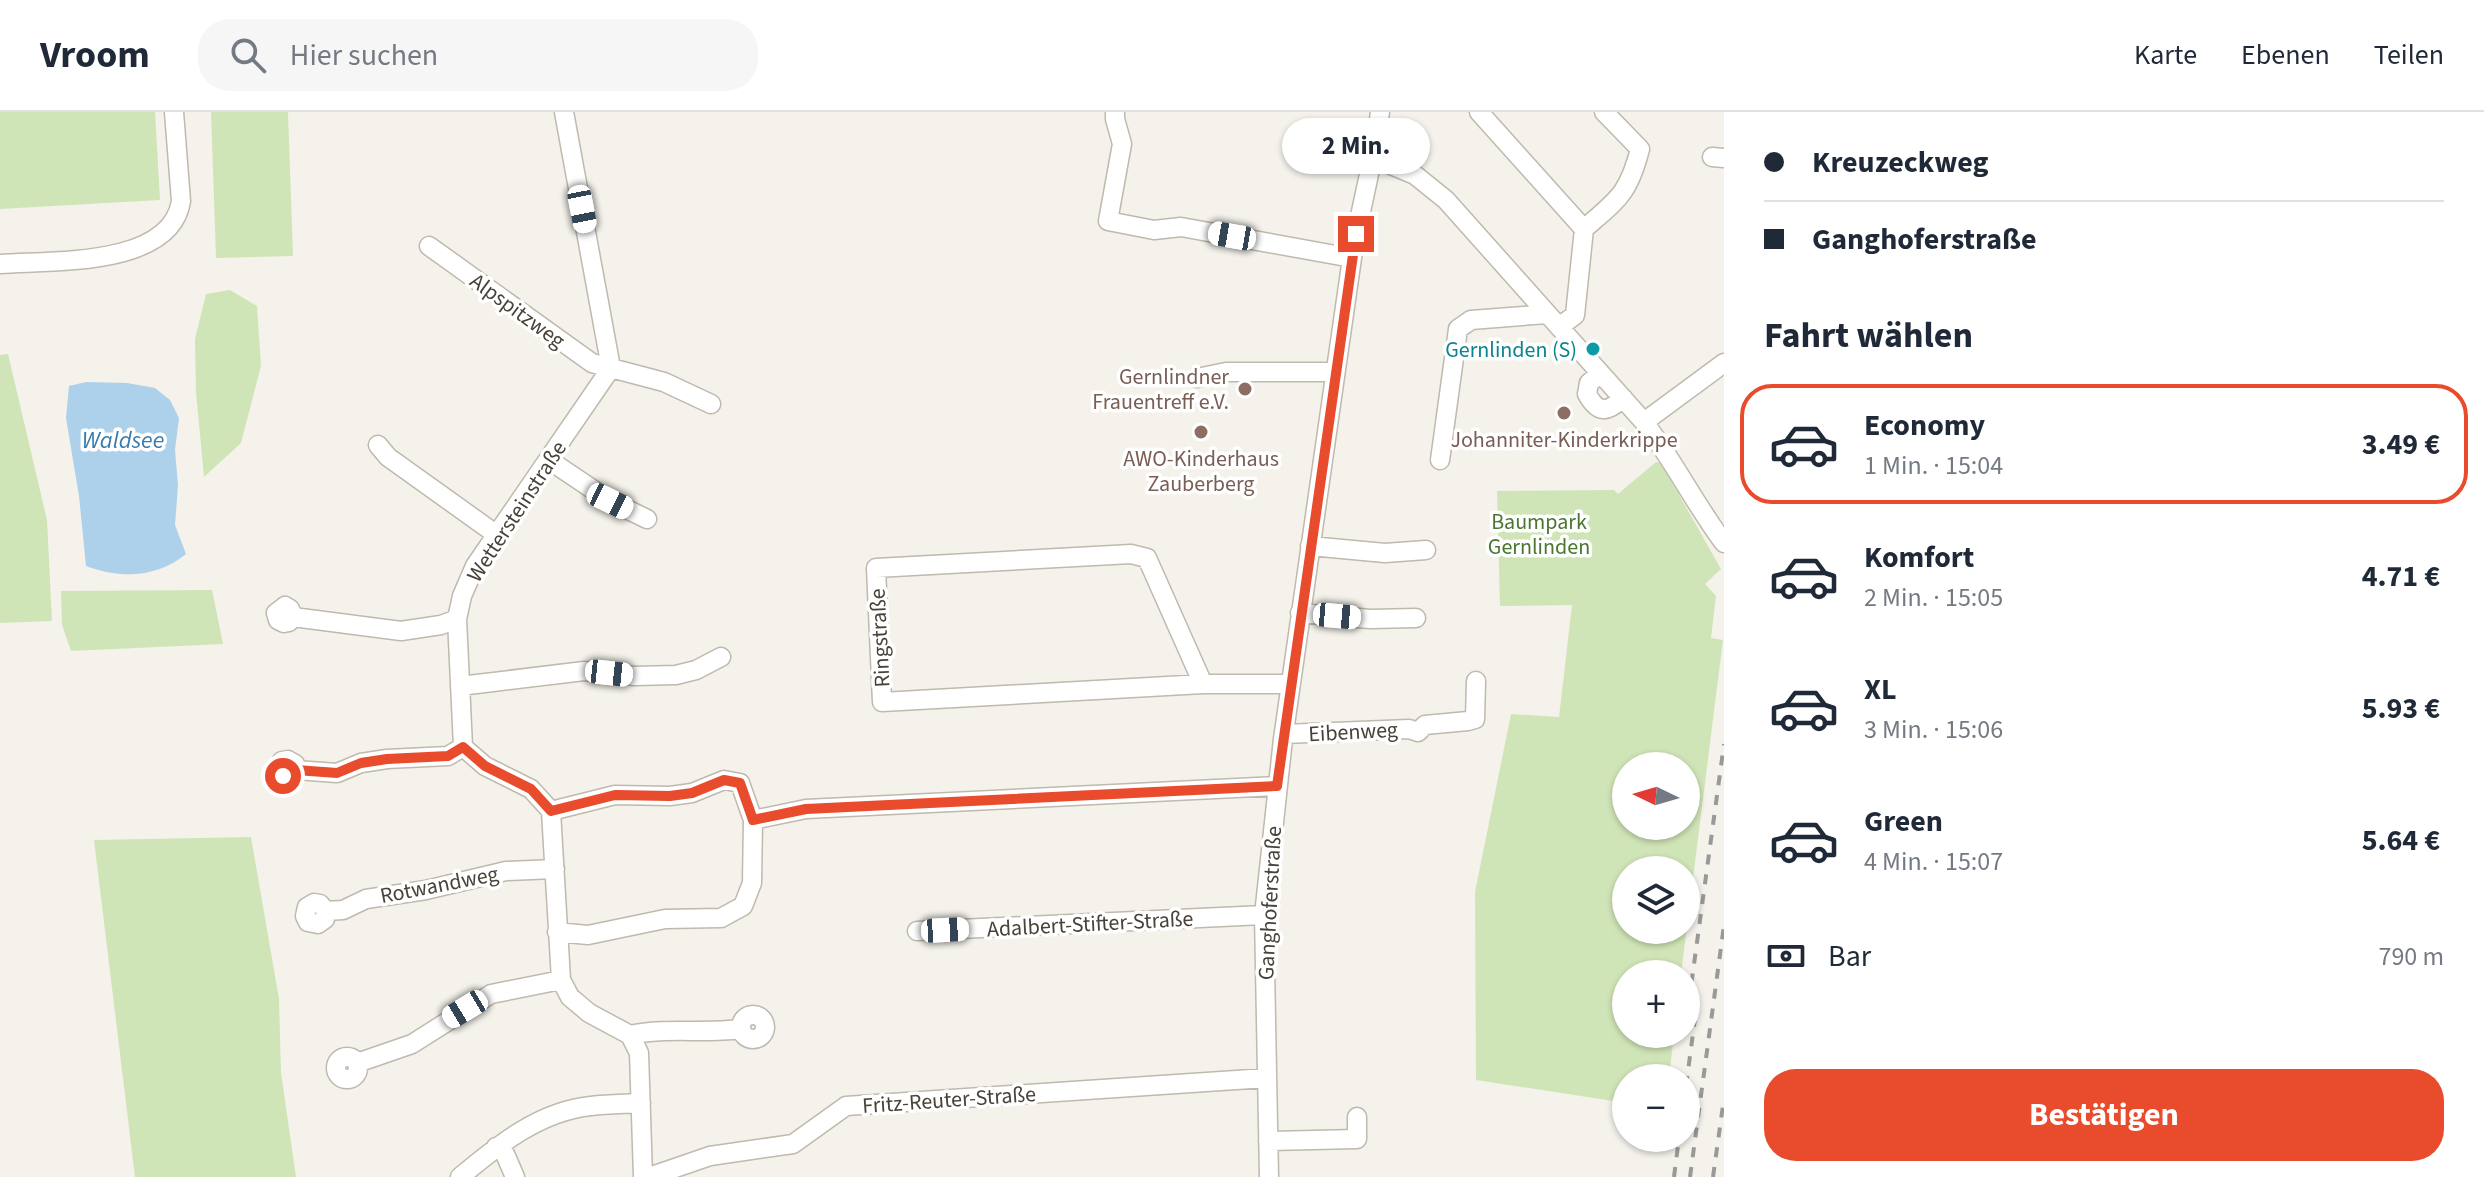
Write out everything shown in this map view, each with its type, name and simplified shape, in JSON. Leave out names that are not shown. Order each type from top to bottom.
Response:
[{"type":"street","points":[[1,263],[103,259],[164,233],[179,213],[181,201],[174,112]]},
{"type":"street","points":[[564,112],[611,368]]},
{"type":"street","points":[[1115,112],[1122,144],[1108,221],[1154,230],[1181,227],[1352,258]]},
{"type":"street","name":"Ganghoferstraße","points":[[1269,1177],[1264,915],[1277,786],[1352,258],[1365,185],[1374,158],[1380,112]]},
{"type":"street","points":[[1479,112],[1584,229]]},
{"type":"street","points":[[1440,460],[1458,329],[1471,320],[1553,321],[1575,315],[1584,229],[1622,195],[1632,180],[1640,149],[1604,112]]},
{"type":"street","points":[[1374,158],[1415,175],[1432,187],[1644,422],[1667,452],[1701,512],[1724,543]]},
{"type":"street","name":"Alpspitzweg","points":[[429,246],[592,363],[664,382],[711,404]]},
{"type":"street","points":[[1644,422],[1724,363]]},
{"type":"street","name":"Wettersteinstraße","points":[[463,747],[457,619],[462,596],[475,566],[611,368]]},
{"type":"street","points":[[1197,378],[1226,372],[1335,372]]},
{"type":"street","points":[[1600,374],[1589,383],[1587,394],[1593,405],[1600,409],[1613,408],[1623,398]]},
{"type":"street","points":[[378,445],[388,457],[497,535]]},
{"type":"street","points":[[549,460],[610,501],[647,519]]},
{"type":"street","points":[[1310,546],[1385,553],[1426,550]]},
{"type":"street","name":"Ringstraße","points":[[1203,684],[1147,558],[1131,554],[876,568],[882,702],[1203,684],[1290,684]]},
{"type":"street","points":[[1300,613],[1370,619],[1416,618]]},
{"type":"street","points":[[293,617],[401,631],[441,625],[457,619]]},
{"type":"street","points":[[460,686],[584,671],[635,676],[676,675],[696,670],[721,657]]},
{"type":"street","name":"Eibenweg","points":[[1284,734],[1409,729],[1418,732],[1425,725],[1468,721],[1475,719],[1477,712],[1476,681]]},
{"type":"street","points":[[296,770],[337,773],[361,763],[387,759],[448,756],[463,747],[485,766],[531,789],[551,811],[561,980],[570,997],[589,1013],[630,1035],[740,1029]]},
{"type":"street","points":[[551,811],[615,795],[670,796],[692,793],[724,780],[740,783],[753,820],[752,883],[743,906],[721,918],[665,919],[588,935],[557,932]]},
{"type":"street","points":[[753,820],[806,809],[1277,786]]},
{"type":"street","name":"Rotwandweg","points":[[326,911],[343,910],[366,899],[426,890],[506,871],[555,869]]},
{"type":"street","name":"Adalbert-Stifter-Straße","points":[[917,931],[1264,915]]},
{"type":"street","points":[[357,1063],[412,1044],[491,994],[561,980]]},
{"type":"street","points":[[630,1035],[639,1053],[646,1177]]},
{"type":"street","name":"Fritz-Reuter-Straße","points":[[646,1177],[710,1156],[793,1144],[846,1106],[1266,1078]]},
{"type":"street","points":[[460,1177],[496,1147],[542,1119],[588,1106],[641,1103]]},
{"type":"street","points":[[1268,1141],[1357,1139],[1357,1117]]},
{"type":"street","points":[[496,1147],[505,1154],[515,1177]]},
{"type":"green space","points":[[0,112],[155,112],[160,200],[0,209]]},
{"type":"green space","points":[[211,112],[288,112],[293,256],[216,258]]},
{"type":"green space","points":[[230,290],[257,306],[261,366],[241,443],[204,477],[196,392],[195,339],[206,294]]},
{"type":"green space","points":[[8,354],[47,520],[52,621],[0,623],[0,355]]},
{"type":"green space","name":"Baumpark Gernlinden","points":[[1656,462],[1661,463],[1721,569],[1705,584],[1716,596],[1711,638],[1723,640],[1700,823],[1700,752],[1612,752],[1612,840],[1698,840],[1696,856],[1612,856],[1612,944],[1685,944],[1683,960],[1612,960],[1612,1048],[1672,1048],[1671,1064],[1612,1064],[1612,1101],[1476,1080],[1475,892],[1511,714],[1559,717],[1572,605],[1500,606],[1497,491],[1614,490],[1618,494]]},
{"type":"green space","points":[[212,590],[223,644],[71,651],[62,625],[61,591]]},
{"type":"green space","points":[[251,837],[279,999],[281,1073],[296,1177],[135,1177],[94,840]]},
{"type":"water","name":"Waldsee","points":[[86,382],[127,383],[155,388],[170,400],[179,418],[175,450],[178,485],[175,525],[186,554],[163,568],[125,574],[86,566],[79,496],[66,418],[69,386]]},
{"type":"railway","points":[[1695,960],[1724,744]]},
{"type":"railway","points":[[1690,1177],[1724,925]]},
{"type":"railway","points":[[1689,1064],[1691,1048]]},
{"type":"railway","points":[[1713,1177],[1724,1098]]},
{"type":"railway","points":[[1674,1177],[1677,1152]]},
{"type":"place","name":"Gernlinden (S)","points":[[1593,349]]},
{"type":"place","name":"Gernlindner Frauentreff e.V.","points":[[1245,389]]},
{"type":"place","name":"Johanniter-Kinderkrippe","points":[[1564,413]]},
{"type":"place","name":"AWO-Kinderhaus Zauberberg","points":[[1201,432]]},
{"type":"route","points":[[283,776],[292,776],[296,770],[337,773],[361,763],[387,759],[448,756],[463,747],[485,766],[531,789],[551,811],[615,795],[670,796],[692,793],[724,780],[740,783],[753,820],[806,809],[1277,786],[1356,234]]}]
